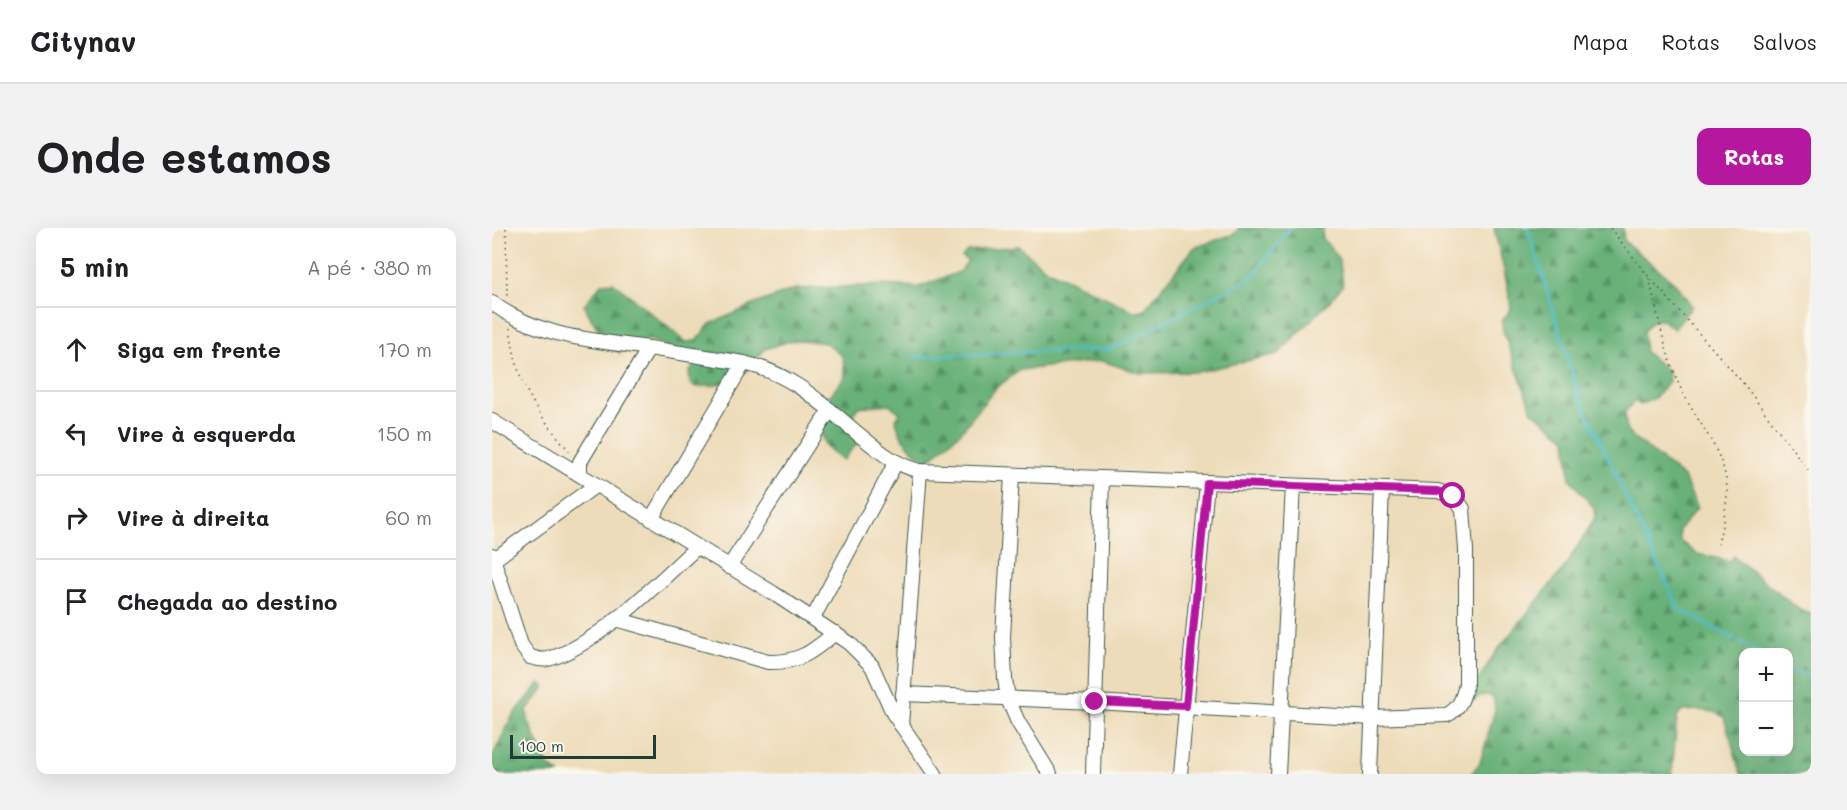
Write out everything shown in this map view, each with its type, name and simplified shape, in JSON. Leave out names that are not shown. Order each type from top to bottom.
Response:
[{"type":"street","points":[[492,303],[508,315],[572,338],[744,363],[782,375],[896,462],[920,471],[1445,492],[1462,504],[1467,550],[1466,684],[1460,703],[1447,715],[1373,717],[1186,706],[903,694]]},
{"type":"street","points":[[580,468],[649,348]]},
{"type":"street","points":[[651,519],[744,363]]},
{"type":"street","points":[[729,567],[830,410]]},
{"type":"street","points":[[492,422],[580,468],[596,485],[813,618],[860,652],[872,666],[889,705],[901,725],[935,774]]},
{"type":"street","points":[[813,618],[896,462]]},
{"type":"street","points":[[901,725],[920,471]]},
{"type":"street","points":[[1012,475],[1003,637],[1005,679],[1008,699],[1029,741],[1050,774]]},
{"type":"street","points":[[1094,774],[1102,479]]},
{"type":"street","points":[[1180,774],[1207,483]]},
{"type":"street","points":[[596,485],[492,559],[521,645],[530,657],[545,660],[569,651],[588,640],[616,619],[697,548]]},
{"type":"street","points":[[1278,774],[1293,486]]},
{"type":"street","points":[[1370,774],[1382,489]]},
{"type":"street","points":[[616,619],[768,662],[789,662],[804,657],[835,633]]},
{"type":"path","points":[[506,228],[508,315],[514,353],[525,387],[580,468]]},
{"type":"path","points":[[1610,228],[1649,278],[1743,383],[1811,474]]},
{"type":"path","points":[[1649,278],[1665,345],[1682,390],[1717,453],[1726,478],[1727,498],[1718,544]]},
{"type":"green space","points":[[1239,228],[1324,228],[1322,230],[1323,240],[1339,260],[1343,285],[1278,354],[1197,372],[1140,373],[1102,361],[1020,370],[996,388],[960,433],[926,462],[903,438],[896,419],[900,413],[889,404],[858,407],[854,413],[855,423],[862,438],[843,460],[826,447],[818,421],[822,405],[845,377],[843,357],[826,343],[800,340],[765,349],[746,372],[716,385],[696,387],[690,383],[689,372],[694,367],[671,348],[650,340],[629,342],[620,354],[599,331],[584,305],[602,283],[613,282],[686,342],[696,341],[710,324],[795,289],[882,285],[919,287],[959,272],[968,261],[962,257],[967,251],[1018,246],[1046,269],[1134,311],[1144,310],[1194,248],[1234,234]]},
{"type":"green space","points":[[1494,228],[1623,228],[1624,241],[1674,282],[1692,306],[1674,329],[1662,320],[1652,321],[1643,332],[1645,352],[1668,371],[1669,381],[1655,398],[1640,405],[1634,401],[1625,412],[1627,432],[1684,478],[1697,508],[1679,530],[1680,541],[1697,554],[1729,561],[1733,556],[1801,611],[1811,613],[1811,774],[1741,774],[1724,717],[1709,711],[1698,710],[1682,711],[1677,717],[1672,774],[1471,774],[1480,763],[1495,710],[1494,699],[1489,695],[1479,696],[1474,701],[1468,697],[1495,653],[1564,568],[1595,518],[1594,508],[1570,479],[1566,438],[1532,411],[1503,331],[1502,321],[1511,309]]},
{"type":"green space","points":[[540,683],[545,687],[527,710],[528,720],[548,765],[559,774],[492,774],[492,757],[512,717]]},
{"type":"waterway","points":[[914,357],[1111,349],[1252,277],[1290,228]]},
{"type":"waterway","points":[[1528,228],[1580,398],[1679,609],[1752,648]]},
{"type":"waterway","points":[[1793,672],[1811,674]]},
{"type":"route","points":[[1095,702],[1186,706],[1207,483],[1438,491],[1453,496]]}]
